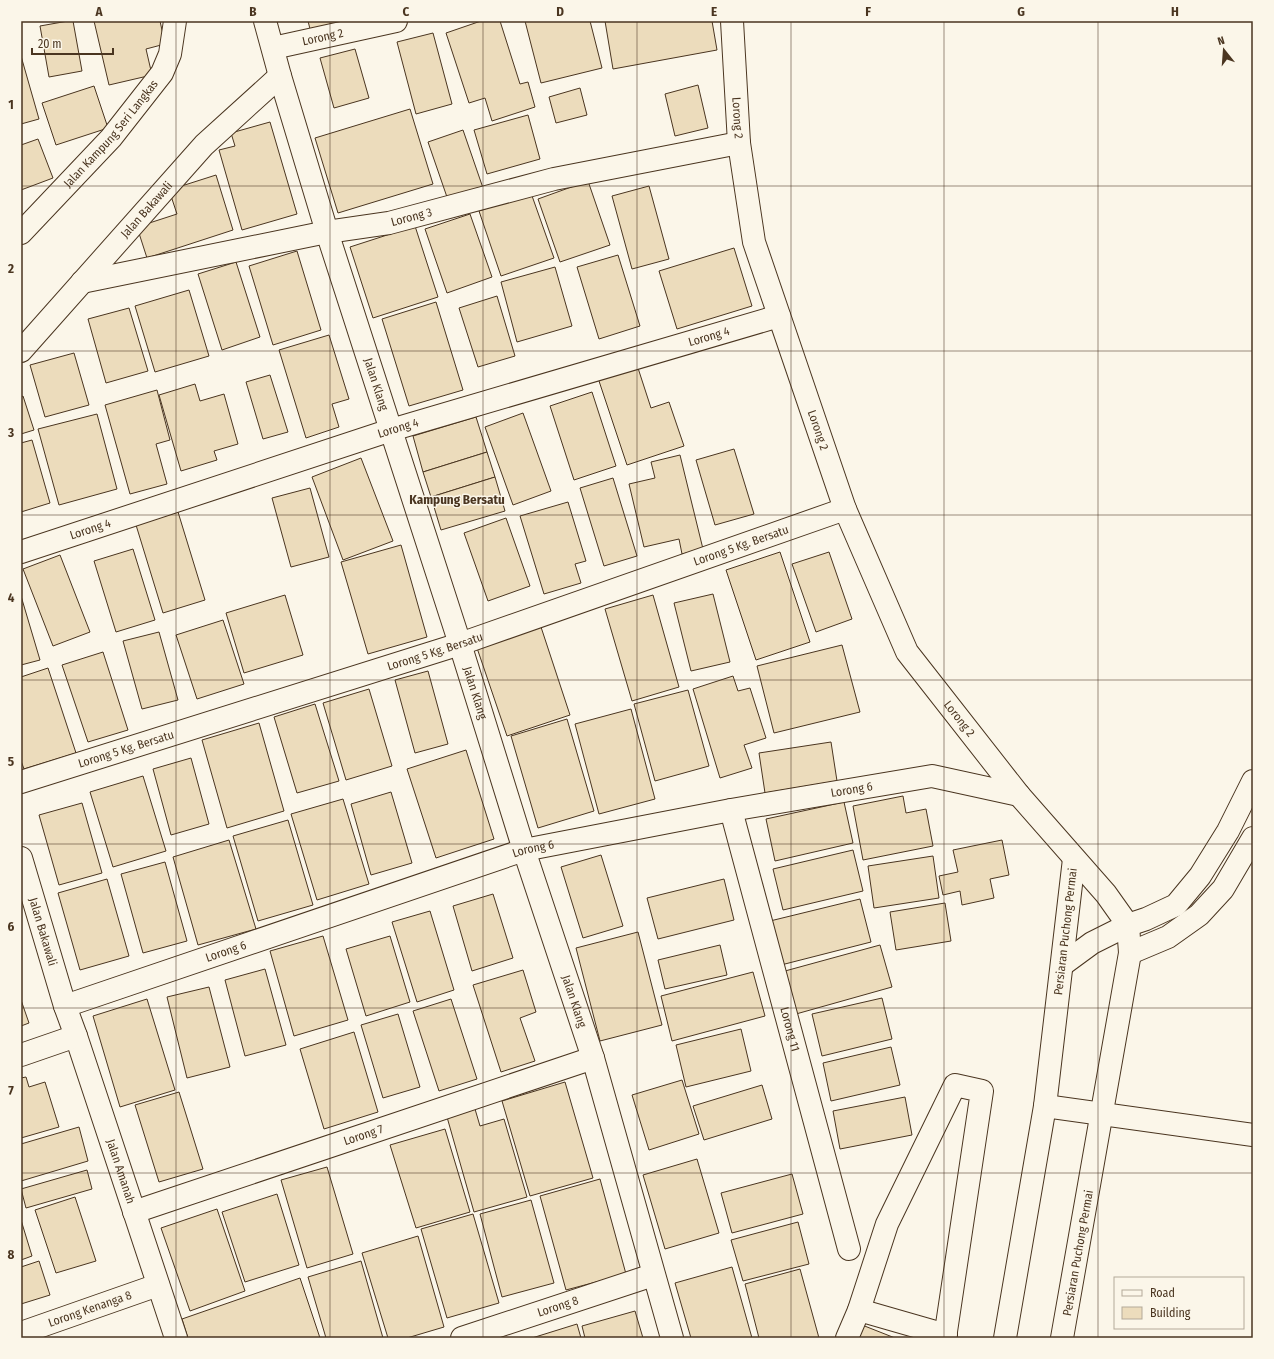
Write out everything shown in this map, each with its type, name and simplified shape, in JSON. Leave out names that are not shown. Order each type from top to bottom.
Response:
[{"type":"street","name":"Jalan Kampung Seri Langkas","points":[[21,233],[111,138],[162,73],[170,54],[175,21]]},
{"type":"street","name":"Jalan Klang","points":[[265,21],[280,76],[328,232],[460,644],[524,850],[593,1058],[672,1338]]},
{"type":"street","name":"Lorong 2","points":[[273,48],[396,21]]},
{"type":"street","name":"Lorong 2","points":[[732,21],[739,143],[754,242],[845,510],[907,652],[1019,795],[1074,859]]},
{"type":"street","name":"Jalan Bakawali","points":[[21,351],[204,145],[280,76]]},
{"type":"street","name":"Lorong 3","points":[[82,282],[328,232],[389,222],[554,179],[739,143]]},
{"type":"street","name":"Lorong 4","points":[[21,552],[391,430],[779,316]]},
{"type":"street","name":"Lorong 5 Kg. Bersatu","points":[[21,782],[460,644],[845,510]]},
{"type":"street","name":"Lorong 6","points":[[65,1006],[524,850],[731,810],[932,776],[1019,795]]},
{"type":"street","points":[[1062,965],[1092,943],[1128,925],[1146,919],[1176,905],[1200,876],[1228,831],[1253,781]]},
{"type":"street","name":"Lorong 11","points":[[731,810],[849,1249]]},
{"type":"street","points":[[1130,953],[1168,937],[1199,915],[1223,889],[1253,838]]},
{"type":"street","name":"Jalan Bakawali","points":[[21,858],[65,1006]]},
{"type":"street","name":"Persiaran Puchong Permai","points":[[1062,1338],[1103,1113],[1130,953],[1128,925],[1106,894],[1074,859]]},
{"type":"street","name":"Persiaran Puchong Permai","points":[[1005,1338],[1045,1106],[1074,859]]},
{"type":"street","name":"Jalan Amanah","points":[[65,1006],[176,1338]]},
{"type":"street","points":[[21,1055],[76,1036]]},
{"type":"street","name":"Lorong 7","points":[[134,1212],[593,1058]]},
{"type":"street","points":[[847,1338],[887,1224],[955,1085],[982,1091],[945,1336],[858,1310]]},
{"type":"street","points":[[1045,1106],[1253,1135]]},
{"type":"street","name":"Lorong 8","points":[[462,1338],[653,1275]]},
{"type":"street","name":"Lorong Kenanga 8","points":[[21,1333],[158,1285]]},
{"type":"building","points":[[73,21],[82,71],[49,77],[40,26]]},
{"type":"building","points":[[94,21],[160,21],[165,44],[146,49],[152,75],[109,85]]},
{"type":"building","points":[[308,21],[352,21],[311,33]]},
{"type":"building","points":[[481,21],[500,21],[520,84],[528,82],[535,107],[492,121],[485,98],[469,103],[446,33]]},
{"type":"building","points":[[525,21],[590,21],[602,68],[541,83]]},
{"type":"building","points":[[605,21],[712,21],[717,50],[613,69]]},
{"type":"building","points":[[433,33],[452,104],[416,114],[397,42]]},
{"type":"building","points":[[355,49],[369,98],[334,108],[320,58]]},
{"type":"building","points":[[21,56],[39,119],[21,124]]},
{"type":"building","points":[[698,85],[708,128],[675,136],[665,94]]},
{"type":"building","points":[[94,86],[108,128],[56,145],[42,103]]},
{"type":"building","points":[[580,88],[587,115],[556,123],[549,97]]},
{"type":"building","points":[[410,109],[433,184],[338,213],[315,138]]},
{"type":"building","points":[[528,115],[540,159],[487,174],[474,130]]},
{"type":"building","points":[[270,122],[297,214],[242,230],[219,150],[235,146],[231,133]]},
{"type":"building","points":[[463,130],[483,188],[448,200],[428,142]]},
{"type":"building","points":[[38,139],[53,178],[21,190],[21,145]]},
{"type":"building","points":[[216,175],[233,230],[147,258],[137,227],[177,214],[169,190]]},
{"type":"building","points":[[588,181],[610,245],[560,262],[538,199]]},
{"type":"building","points":[[649,186],[669,259],[632,269],[612,196]]},
{"type":"building","points":[[531,193],[554,258],[501,276],[479,211]]},
{"type":"building","points":[[470,214],[492,277],[447,293],[425,229]]},
{"type":"building","points":[[415,226],[438,297],[373,318],[350,247]]},
{"type":"building","points":[[734,248],[752,306],[677,329],[659,271]]},
{"type":"building","points":[[297,251],[321,330],[273,345],[249,266]]},
{"type":"building","points":[[618,255],[640,326],[599,339],[577,267]]},
{"type":"building","points":[[236,262],[260,337],[222,350],[198,274]]},
{"type":"building","points":[[555,267],[572,326],[517,342],[501,282]]},
{"type":"building","points":[[189,290],[209,356],[155,372],[135,306]]},
{"type":"building","points":[[497,296],[515,356],[478,367],[459,308]]},
{"type":"building","points":[[436,302],[463,390],[409,406],[382,319]]},
{"type":"building","points":[[129,308],[148,371],[106,383],[88,319]]},
{"type":"building","points":[[329,335],[349,399],[332,404],[339,427],[306,438],[279,350]]},
{"type":"building","points":[[74,353],[89,405],[45,417],[30,365]]},
{"type":"building","points":[[637,365],[651,408],[669,402],[684,446],[627,465],[598,378]]},
{"type":"building","points":[[270,375],[288,432],[263,439],[246,382]]},
{"type":"building","points":[[195,384],[200,401],[224,394],[238,444],[214,451],[217,460],[181,471],[159,395]]},
{"type":"building","points":[[157,390],[170,440],[156,444],[167,484],[130,494],[105,405]]},
{"type":"building","points":[[592,392],[616,466],[574,480],[550,406]]},
{"type":"building","points":[[23,396],[34,430],[21,434],[21,397]]},
{"type":"building","points":[[523,413],[551,491],[513,505],[485,427]]},
{"type":"building","points":[[97,414],[117,489],[59,505],[38,429]]},
{"type":"building","points":[[476,417],[487,452],[423,472],[413,436]]},
{"type":"building","points":[[32,440],[50,503],[21,512],[21,443]]},
{"type":"building","points":[[734,449],[754,514],[715,525],[696,460]]},
{"type":"building","points":[[487,452],[495,477],[431,497],[423,472]]},
{"type":"building","points":[[680,455],[703,549],[682,554],[679,539],[644,547],[629,484],[655,478],[651,462]]},
{"type":"building","points":[[361,458],[393,541],[343,560],[312,477]]},
{"type":"building","points":[[495,477],[505,511],[441,530],[431,497]]},
{"type":"building","points":[[613,478],[637,556],[604,566],[580,488]]},
{"type":"building","points":[[310,488],[329,557],[291,567],[272,498]]},
{"type":"building","points":[[568,502],[586,561],[575,564],[581,583],[544,594],[520,516]]},
{"type":"building","points":[[178,512],[205,600],[163,613],[136,525]]},
{"type":"building","points":[[506,518],[530,586],[488,601],[464,533]]},
{"type":"building","points":[[401,545],[427,637],[368,654],[341,562]]},
{"type":"building","points":[[133,549],[155,620],[116,632],[94,561]]},
{"type":"building","points":[[780,552],[810,642],[756,660],[726,570]]},
{"type":"building","points":[[829,552],[852,619],[816,632],[792,564]]},
{"type":"building","points":[[60,555],[90,632],[53,646],[23,569]]},
{"type":"building","points":[[713,594],[730,662],[691,671],[674,603]]},
{"type":"building","points":[[285,595],[303,655],[244,673],[226,613]]},
{"type":"building","points":[[653,595],[679,687],[632,701],[605,609]]},
{"type":"building","points":[[21,596],[40,660],[21,665]]},
{"type":"building","points":[[223,620],[244,684],[197,699],[176,635]]},
{"type":"building","points":[[540,624],[570,715],[507,736],[476,645]]},
{"type":"building","points":[[159,632],[178,700],[142,709],[123,641]]},
{"type":"building","points":[[842,645],[860,712],[774,733],[757,666]]},
{"type":"building","points":[[103,652],[128,730],[88,742],[62,665]]},
{"type":"building","points":[[48,668],[76,753],[24,769],[21,761],[21,677]]},
{"type":"building","points":[[428,671],[448,744],[415,753],[395,680]]},
{"type":"building","points":[[733,676],[738,691],[750,688],[766,738],[744,745],[752,768],[720,778],[693,689]]},
{"type":"building","points":[[369,689],[392,766],[346,780],[323,703]]},
{"type":"building","points":[[688,690],[709,766],[655,781],[634,704]]},
{"type":"building","points":[[315,704],[339,781],[297,793],[274,717]]},
{"type":"building","points":[[631,709],[655,799],[599,814],[575,724]]},
{"type":"building","points":[[567,719],[594,811],[538,828],[511,736]]},
{"type":"building","points":[[259,723],[284,811],[227,828],[202,740]]},
{"type":"building","points":[[831,742],[837,781],[765,793],[759,753]]},
{"type":"building","points":[[466,750],[494,839],[436,858],[407,769]]},
{"type":"building","points":[[191,758],[209,824],[171,835],[153,769]]},
{"type":"building","points":[[143,776],[166,851],[113,867],[90,792]]},
{"type":"building","points":[[391,792],[412,863],[371,875],[351,804]]},
{"type":"building","points":[[903,796],[906,813],[926,809],[933,846],[863,860],[853,806]]},
{"type":"building","points":[[343,799],[369,884],[317,900],[291,814]]},
{"type":"building","points":[[844,802],[853,843],[775,861],[766,819]]},
{"type":"building","points":[[82,803],[102,873],[59,885],[39,815]]},
{"type":"building","points":[[288,820],[313,905],[258,921],[233,836]]},
{"type":"building","points":[[229,840],[256,929],[198,945],[173,857]]},
{"type":"building","points":[[1002,840],[1009,875],[990,879],[994,898],[962,905],[960,891],[943,895],[939,876],[958,872],[953,850]]},
{"type":"building","points":[[853,850],[863,891],[783,910],[773,869]]},
{"type":"building","points":[[601,855],[623,926],[583,938],[561,867]]},
{"type":"building","points":[[933,856],[939,898],[874,908],[868,866]]},
{"type":"building","points":[[165,862],[187,941],[143,953],[121,874]]},
{"type":"building","points":[[107,879],[129,956],[80,970],[58,893]]},
{"type":"building","points":[[724,879],[734,920],[658,939],[647,898]]},
{"type":"building","points":[[493,894],[513,958],[472,971],[453,906]]},
{"type":"building","points":[[860,899],[871,942],[781,965],[770,921]]},
{"type":"building","points":[[945,903],[951,941],[896,950],[890,912]]},
{"type":"building","points":[[430,911],[454,990],[417,1002],[392,922]]},
{"type":"building","points":[[638,932],[662,1025],[600,1041],[576,948]]},
{"type":"building","points":[[323,936],[348,1020],[294,1036],[270,951]]},
{"type":"building","points":[[390,936],[410,1002],[366,1016],[346,949]]},
{"type":"building","points":[[720,945],[727,975],[665,989],[658,960]]},
{"type":"building","points":[[880,945],[892,987],[796,1014],[785,971]]},
{"type":"building","points":[[265,969],[286,1045],[245,1056],[225,980]]},
{"type":"building","points":[[523,970],[536,1012],[520,1018],[535,1061],[501,1072],[473,985]]},
{"type":"building","points":[[753,972],[765,1016],[672,1041],[661,996]]},
{"type":"building","points":[[209,987],[230,1067],[187,1078],[167,997]]},
{"type":"building","points":[[882,998],[892,1039],[822,1056],[812,1014]]},
{"type":"building","points":[[147,999],[175,1090],[120,1107],[93,1016]]},
{"type":"building","points":[[451,999],[477,1079],[439,1091],[413,1011]]},
{"type":"building","points":[[21,1000],[29,1023],[21,1026]]},
{"type":"building","points":[[398,1014],[420,1087],[383,1098],[361,1025]]},
{"type":"building","points":[[741,1029],[751,1071],[686,1087],[676,1045]]},
{"type":"building","points":[[354,1032],[378,1112],[324,1129],[300,1049]]},
{"type":"building","points":[[891,1047],[900,1085],[831,1101],[823,1063]]},
{"type":"building","points":[[26,1077],[29,1087],[45,1082],[59,1127],[21,1138],[21,1078]]},
{"type":"building","points":[[682,1080],[699,1134],[649,1150],[632,1095]]},
{"type":"building","points":[[565,1082],[593,1178],[530,1196],[502,1101]]},
{"type":"building","points":[[762,1085],[772,1119],[704,1140],[693,1106]]},
{"type":"building","points":[[179,1092],[203,1169],[159,1182],[135,1105]]},
{"type":"building","points":[[905,1097],[912,1135],[840,1149],[833,1111]]},
{"type":"building","points":[[475,1109],[480,1126],[504,1119],[527,1197],[474,1212],[447,1117]]},
{"type":"building","points":[[79,1127],[88,1161],[21,1181],[21,1144]]},
{"type":"building","points":[[445,1129],[470,1212],[416,1228],[390,1145]]},
{"type":"building","points":[[697,1159],[719,1233],[665,1249],[643,1175]]},
{"type":"building","points":[[327,1167],[353,1254],[307,1268],[281,1180]]},
{"type":"building","points":[[87,1170],[92,1189],[26,1208],[21,1189]]},
{"type":"building","points":[[792,1174],[803,1214],[732,1233],[721,1193]]},
{"type":"building","points":[[600,1179],[626,1274],[566,1290],[540,1196]]},
{"type":"building","points":[[277,1194],[299,1265],[245,1282],[222,1212]]},
{"type":"building","points":[[75,1197],[96,1261],[56,1273],[35,1210]]},
{"type":"building","points":[[531,1200],[554,1283],[502,1297],[480,1214]]},
{"type":"building","points":[[217,1209],[245,1291],[190,1311],[161,1228]]},
{"type":"building","points":[[473,1214],[499,1303],[447,1318],[421,1229]]},
{"type":"building","points":[[21,1220],[32,1256],[21,1260]]},
{"type":"building","points":[[798,1222],[809,1264],[743,1281],[731,1240]]},
{"type":"building","points":[[418,1236],[444,1327],[407,1338],[388,1338],[362,1253]]},
{"type":"building","points":[[39,1261],[50,1295],[21,1304],[21,1267]]},
{"type":"building","points":[[361,1261],[383,1338],[326,1338],[308,1277]]},
{"type":"building","points":[[732,1267],[752,1338],[691,1338],[675,1283]]},
{"type":"building","points":[[800,1269],[819,1338],[759,1338],[745,1284]]},
{"type":"building","points":[[300,1278],[320,1338],[188,1338],[182,1319]]},
{"type":"building","points":[[635,1311],[643,1338],[585,1338],[582,1326]]},
{"type":"building","points":[[857,1323],[895,1338],[851,1338]]},
{"type":"building","points":[[577,1324],[581,1338],[532,1338]]},
{"type":"district","name":"Kampung Bersatu","points":[[457,499]]}]
